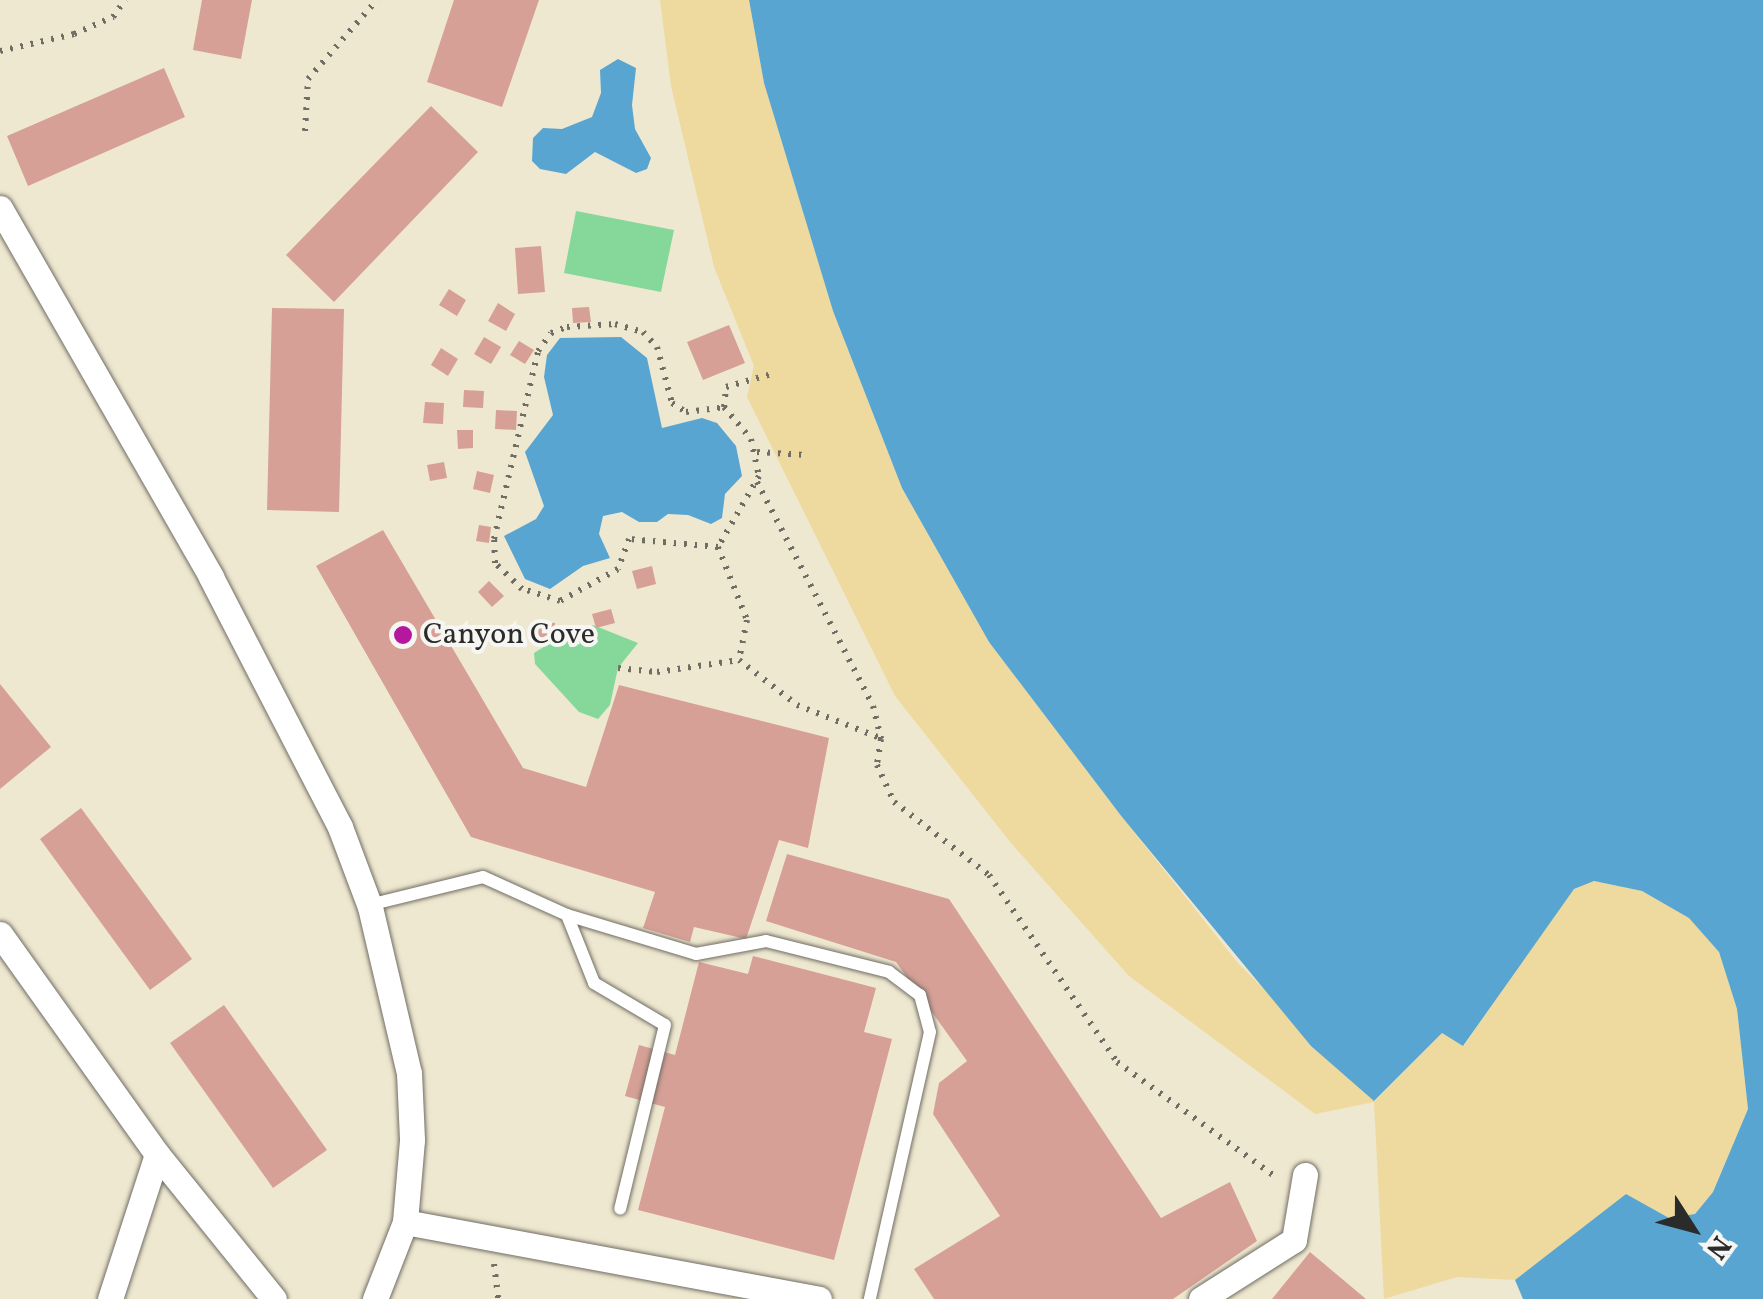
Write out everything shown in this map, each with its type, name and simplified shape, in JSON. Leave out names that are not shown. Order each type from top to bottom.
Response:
[{"type":"street","points":[[0,208],[211,577],[340,827],[369,905],[409,1074],[405,1222],[375,1299]]},
{"type":"street","points":[[0,934],[157,1154],[274,1299]]},
{"type":"street","points":[[110,1299],[157,1154]]},
{"type":"street","points":[[1201,1299],[1294,1240],[1306,1176]]},
{"type":"street","points":[[405,1222],[819,1299]]},
{"type":"lane","points":[[369,905],[484,877],[566,915],[696,954],[766,941],[889,972],[920,996],[930,1032],[870,1299]]},
{"type":"lane","points":[[566,915],[594,983],[665,1026],[620,1209]]},
{"type":"path","points":[[0,51],[74,34],[113,16],[125,0]]},
{"type":"path","points":[[305,132],[308,79],[377,0]]},
{"type":"path","points":[[718,547],[629,538],[618,569],[560,601],[522,589],[495,563],[494,539],[523,429],[528,378],[551,333],[615,324],[642,332],[657,347],[672,403],[686,412],[724,407]]},
{"type":"path","points":[[775,373],[726,387],[724,407],[756,452],[757,482],[872,706],[881,739],[877,765],[894,802],[909,820],[989,875],[1117,1062],[1180,1102],[1274,1178],[1306,1176]]},
{"type":"path","points":[[756,452],[805,455]]},
{"type":"path","points":[[718,547],[757,482]]},
{"type":"path","points":[[718,547],[747,620],[738,660]]},
{"type":"path","points":[[618,668],[656,672],[738,660],[797,705],[881,739]]},
{"type":"green space","points":[[576,211],[674,230],[661,292],[564,273]]},
{"type":"green space","points":[[593,625],[638,643],[618,668],[610,705],[598,719],[579,712],[535,664],[534,653],[558,638],[581,638]]},
{"type":"sand","points":[[660,0],[749,0],[764,83],[833,311],[902,488],[989,642],[1237,962],[1375,1101],[1442,1033],[1464,1046],[1574,889],[1593,881],[1642,891],[1690,918],[1719,952],[1737,1009],[1748,1109],[1713,1192],[1695,1214],[1669,1218],[1626,1195],[1515,1280],[1457,1277],[1384,1299],[1374,1102],[1315,1114],[1129,976],[1011,843],[895,696],[747,397],[754,366],[714,267],[671,86]]},
{"type":"water","points":[[749,0],[1763,0],[1763,1299],[1523,1299],[1515,1280],[1626,1194],[1669,1218],[1695,1214],[1713,1192],[1748,1109],[1737,1009],[1719,952],[1689,918],[1642,891],[1594,881],[1574,889],[1463,1046],[1442,1033],[1374,1101],[1311,1046],[1122,817],[989,642],[902,488],[833,311],[764,83]]},
{"type":"water","points":[[618,59],[636,68],[632,105],[635,129],[651,158],[647,169],[636,173],[595,152],[566,174],[540,169],[532,161],[533,138],[543,128],[562,129],[592,117],[601,93],[600,70]]},
{"type":"water","points":[[621,337],[647,358],[662,428],[702,418],[717,423],[736,446],[742,476],[725,494],[722,518],[711,524],[688,515],[668,514],[657,522],[639,522],[622,512],[603,516],[599,534],[610,558],[583,566],[550,589],[525,579],[504,536],[536,519],[544,506],[525,452],[553,415],[544,377],[547,355],[560,338]]},
{"type":"building","points":[[202,0],[252,0],[241,59],[193,50]]},
{"type":"building","points":[[454,0],[539,0],[502,107],[427,82]]},
{"type":"building","points":[[164,68],[185,117],[28,186],[7,136]]},
{"type":"building","points":[[431,106],[478,152],[334,302],[286,255]]},
{"type":"building","points":[[541,246],[545,292],[518,294],[515,248]]},
{"type":"building","points":[[449,289],[466,300],[457,316],[439,305]]},
{"type":"building","points":[[498,303],[515,314],[506,331],[488,321]]},
{"type":"building","points":[[589,307],[591,322],[573,323],[572,308]]},
{"type":"building","points":[[272,308],[344,309],[339,512],[267,510]]},
{"type":"building","points":[[729,325],[745,363],[703,380],[687,342]]},
{"type":"building","points":[[484,337],[501,347],[491,364],[474,354]]},
{"type":"building","points":[[519,341],[534,350],[525,364],[510,355]]},
{"type":"building","points":[[441,348],[458,359],[448,376],[431,365]]},
{"type":"building","points":[[464,390],[484,391],[483,408],[463,407]]},
{"type":"building","points":[[425,402],[444,403],[443,424],[423,423]]},
{"type":"building","points":[[496,410],[517,411],[516,430],[495,429]]},
{"type":"building","points":[[457,430],[473,430],[473,448],[458,449]]},
{"type":"building","points":[[444,462],[447,478],[430,481],[427,465]]},
{"type":"building","points":[[477,471],[494,475],[490,493],[473,489]]},
{"type":"building","points":[[479,525],[491,527],[489,543],[476,541]]},
{"type":"building","name":"Canyon Cove","points":[[383,530],[523,768],[586,787],[619,685],[829,738],[808,848],[779,840],[746,939],[694,927],[690,942],[643,928],[655,892],[471,837],[316,566]]},
{"type":"building","points":[[652,566],[656,584],[637,589],[632,571]]},
{"type":"building","points":[[489,581],[504,596],[492,607],[478,592]]},
{"type":"building","points":[[611,609],[615,623],[596,628],[592,614]]},
{"type":"building","points":[[534,621],[555,623],[554,640],[533,639]]},
{"type":"building","points":[[0,684],[51,747],[0,789]]},
{"type":"building","points":[[81,808],[192,959],[150,990],[40,839]]},
{"type":"building","points":[[787,854],[949,899],[1161,1218],[1230,1182],[1257,1241],[1173,1299],[934,1299],[914,1269],[1000,1216],[933,1114],[939,1083],[967,1061],[896,962],[766,921]]},
{"type":"building","points":[[753,956],[876,988],[864,1032],[892,1039],[834,1260],[638,1210],[665,1107],[625,1096],[639,1045],[675,1055],[699,962],[748,974]]},
{"type":"building","points":[[224,1005],[327,1150],[273,1188],[170,1043]]},
{"type":"building","points":[[1310,1252],[1366,1299],[1272,1299]]},
{"type":"place","name":"Canyon Cove","points":[[403,635]]}]
